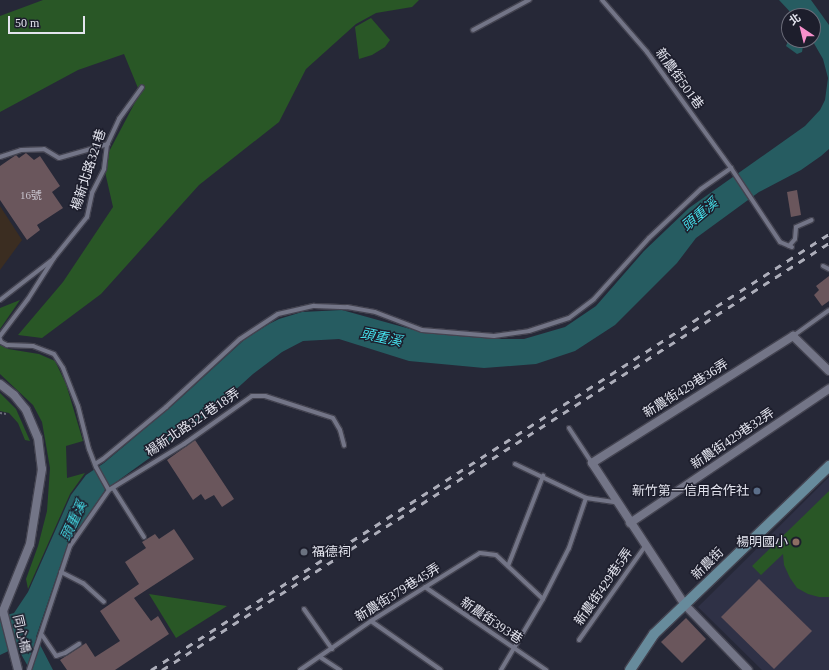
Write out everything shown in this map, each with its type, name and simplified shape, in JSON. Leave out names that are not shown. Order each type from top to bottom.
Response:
[{"type":"street","points":[[793,336],[829,370]]},
{"type":"street","name":"新農街429巷36弄","points":[[592,463],[793,336]]},
{"type":"street","points":[[0,384],[14,395],[26,410],[38,438],[42,469],[30,544],[2,609]]},
{"type":"street","name":"新農街429巷32弄","points":[[630,523],[829,389]]},
{"type":"street","points":[[592,463],[616,502],[685,605],[748,670]]},
{"type":"street","name":"新農街","points":[[630,670],[654,634],[829,466]]},
{"type":"street","name":"同心橋","points":[[2,609],[18,670]]},
{"type":"lane","points":[[473,30],[529,0]]},
{"type":"lane","name":"新農街501巷","points":[[602,0],[647,52],[731,168],[780,242],[790,246],[796,239],[796,227],[812,220]]},
{"type":"lane","name":"楊新北路321巷","points":[[142,87],[119,119],[108,144],[104,169],[92,193],[87,217],[54,258],[28,299],[0,337],[1,342],[7,345],[33,346],[54,354],[64,368],[78,406],[95,466],[144,537]]},
{"type":"lane","points":[[0,157],[21,150],[44,149],[59,158],[108,144]]},
{"type":"lane","points":[[95,466],[166,407],[240,339],[278,314],[314,306],[346,307],[375,312],[422,330],[494,336],[529,331],[569,318],[594,299],[649,238],[701,189],[731,168]]},
{"type":"lane","points":[[0,300],[54,258]]},
{"type":"lane","points":[[823,266],[829,269]]},
{"type":"lane","points":[[793,336],[829,310]]},
{"type":"lane","name":"楊新北路321巷18弄","points":[[110,489],[184,444],[252,396],[265,396],[333,418],[340,430],[344,445]]},
{"type":"lane","points":[[568,428],[592,463]]},
{"type":"lane","points":[[515,464],[543,476],[586,498],[616,502]]},
{"type":"lane","points":[[508,566],[543,476]]},
{"type":"lane","points":[[29,670],[70,546],[110,489]]},
{"type":"lane","points":[[501,670],[543,599],[569,548],[586,498]]},
{"type":"lane","name":"新農街429巷5弄","points":[[579,640],[646,546]]},
{"type":"lane","name":"新農街379巷45弄","points":[[300,670],[320,658],[371,621],[480,553],[496,555],[543,599]]},
{"type":"lane","points":[[61,572],[83,583],[104,602]]},
{"type":"lane","name":"新農街393巷","points":[[425,588],[546,670]]},
{"type":"lane","points":[[304,609],[332,649]]},
{"type":"lane","points":[[371,621],[441,670]]},
{"type":"lane","points":[[41,636],[56,656],[65,653],[79,644]]},
{"type":"lane","points":[[320,658],[340,670]]},
{"type":"path","points":[[0,412],[6,414]]},
{"type":"shaded area","points":[[0,206],[22,240],[0,270]]},
{"type":"shaded area","name":"楊明國小","points":[[829,477],[829,670],[762,670],[698,607]]},
{"type":"green space","points":[[43,0],[419,0],[412,7],[376,13],[356,24],[306,69],[279,122],[199,185],[101,294],[42,338],[18,335],[63,282],[113,207],[103,163],[140,93],[124,54],[78,70],[0,112],[0,16]]},
{"type":"green space","points":[[371,18],[390,40],[385,47],[372,55],[359,59],[355,27]]},
{"type":"green space","points":[[20,300],[0,329],[0,308]]},
{"type":"green space","points":[[0,345],[8,349],[39,354],[55,361],[66,384],[83,441],[66,446],[67,478],[85,473],[70,494],[28,589],[26,579],[38,546],[47,511],[50,468],[42,422],[33,405],[0,374]]},
{"type":"green space","points":[[0,393],[16,409],[30,441],[25,440],[18,423],[9,413],[0,411]]},
{"type":"green space","points":[[829,491],[829,597],[819,597],[808,594],[797,588],[784,565],[783,554],[761,575],[752,566]]},
{"type":"green space","points":[[149,594],[227,606],[176,638]]},
{"type":"water","points":[[779,0],[811,0],[817,8],[786,8]]},
{"type":"water","name":"頭重溪","points":[[821,14],[829,25],[829,149],[801,170],[759,192],[696,238],[677,263],[615,325],[575,351],[536,364],[484,368],[409,361],[339,339],[303,341],[282,352],[253,374],[201,421],[105,490],[67,546],[36,637],[53,670],[30,670],[17,647],[0,655],[0,617],[14,613],[28,592],[71,495],[86,475],[104,463],[173,405],[244,340],[279,319],[302,312],[342,310],[421,332],[495,339],[524,339],[565,327],[596,306],[644,251],[689,208],[805,126],[820,110],[825,100],[828,78],[823,59],[817,48],[821,48]]},
{"type":"water","points":[[789,48],[803,48],[802,52],[797,54]]},
{"type":"building","points":[[26,153],[34,160],[40,156],[60,186],[52,192],[63,208],[37,225],[40,230],[27,240],[0,200],[0,166],[16,155],[19,158]]},
{"type":"building","points":[[797,190],[801,215],[791,217],[787,192]]},
{"type":"building","points":[[829,276],[829,301],[822,306],[814,295],[819,290],[816,286]]},
{"type":"building","points":[[195,440],[234,499],[222,507],[214,495],[205,500],[201,494],[193,500],[167,460]]},
{"type":"building","points":[[174,529],[194,559],[134,598],[151,621],[158,616],[169,634],[115,670],[67,670],[60,660],[86,643],[95,657],[120,641],[100,611],[139,584],[125,562],[146,548],[142,542],[155,534],[159,539]]},
{"type":"building","points":[[759,579],[812,631],[774,669],[721,617]]},
{"type":"building","points":[[686,618],[706,639],[682,663],[661,642]]},
{"type":"railway","points":[[151,670],[829,234]]},
{"type":"railway","points":[[162,670],[829,243]]},
{"type":"place","name":"新竹第一信用合作社","points":[[757,491]]},
{"type":"place","name":"楊明國小","points":[[796,542]]},
{"type":"place","name":"福德祠","points":[[304,552]]}]
